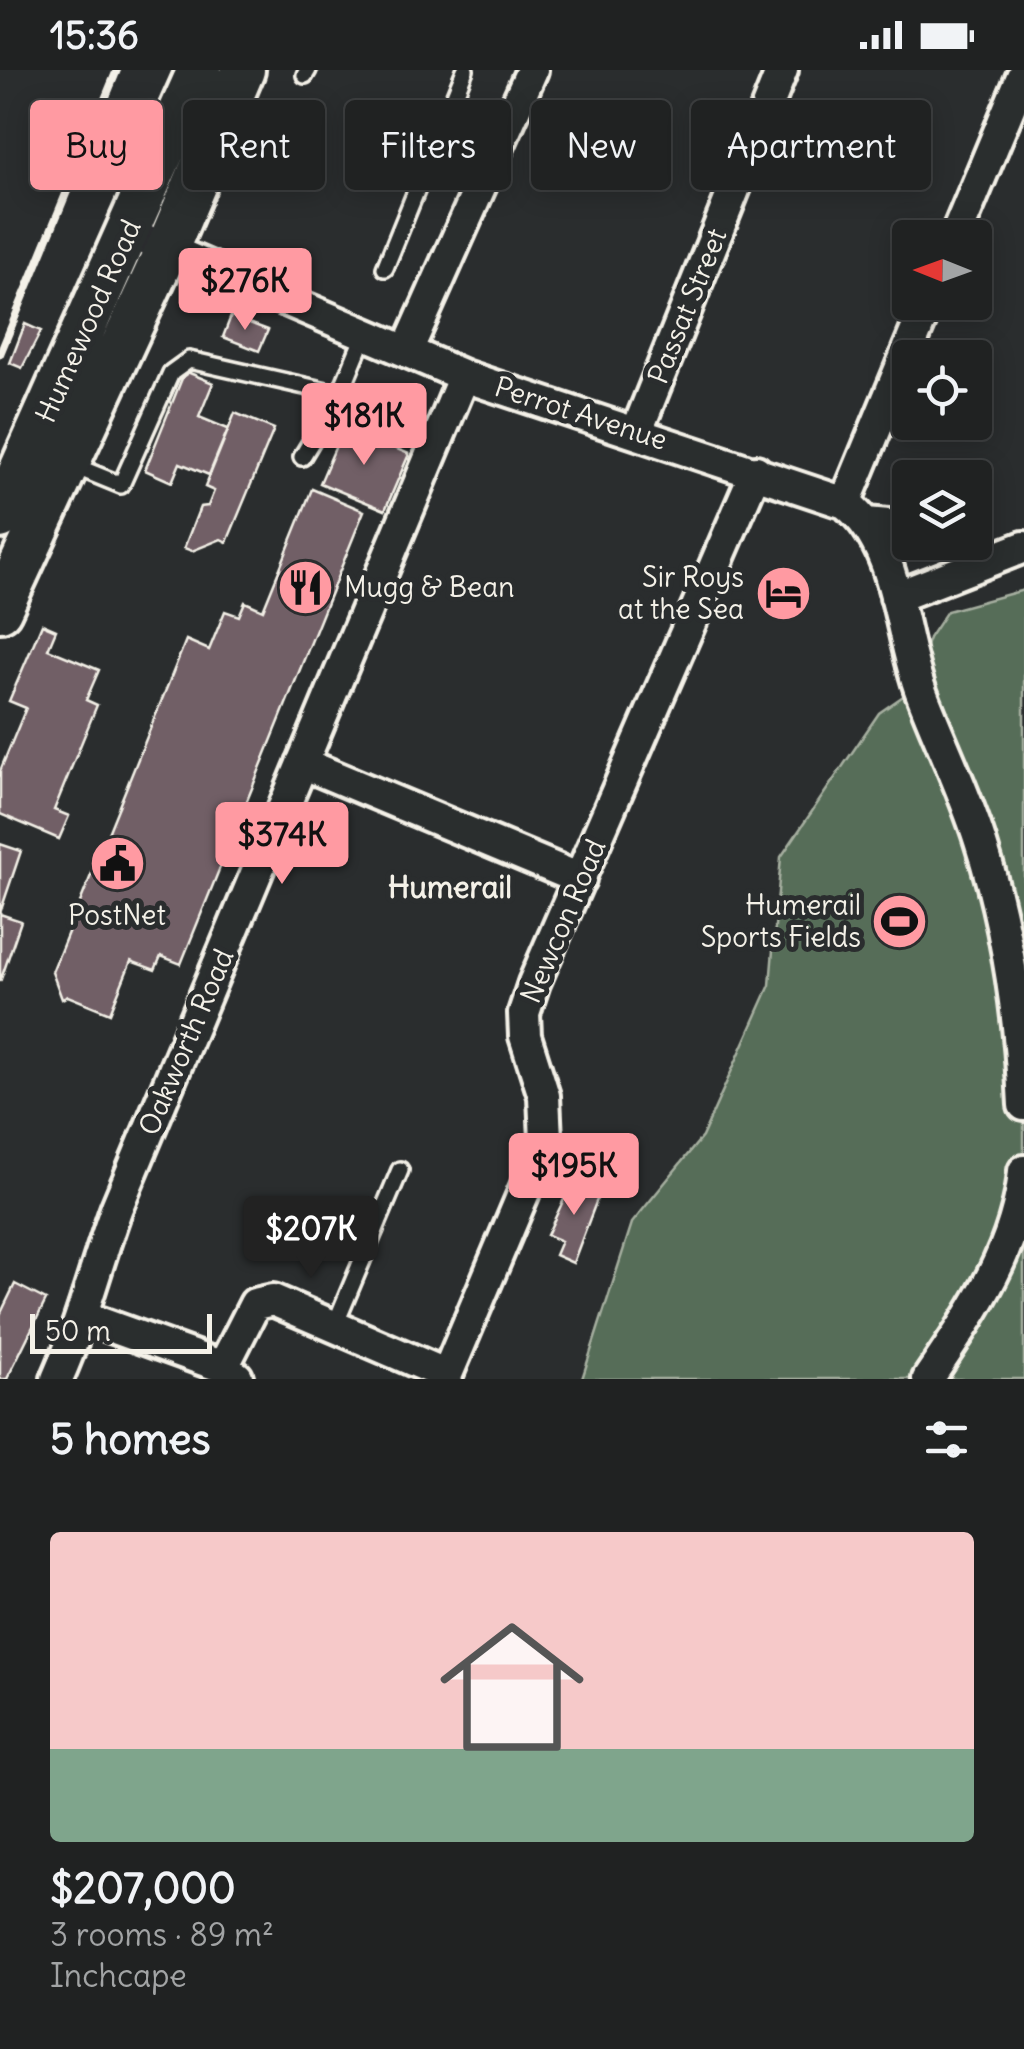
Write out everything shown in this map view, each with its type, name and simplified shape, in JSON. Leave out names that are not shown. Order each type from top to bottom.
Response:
[{"type":"main road","name":"Humewood Road","points":[[0,517],[199,70]]},
{"type":"main road","name":"Humewood Road","points":[[0,610],[167,249],[243,70]]},
{"type":"street","points":[[408,351],[532,70]]},
{"type":"street","name":"Passat Street","points":[[637,430],[782,70]]},
{"type":"street","points":[[962,220],[1024,72]]},
{"type":"street","name":"Perrot Avenue","points":[[128,233],[464,376],[637,430],[892,522]]},
{"type":"street","points":[[922,320],[856,512],[896,597],[920,689],[984,857],[1006,950],[1024,1101]]},
{"type":"street","name":"Oakworth Road","points":[[58,1379],[84,1317],[89,1286],[117,1207],[464,376]]},
{"type":"street","name":"Newcon Road","points":[[446,1377],[546,1140],[544,1096],[525,1036],[524,1013],[756,471]]},
{"type":"street","points":[[992,557],[1024,546]]},
{"type":"street","points":[[896,597],[985,560]]},
{"type":"street","points":[[302,763],[580,879]]},
{"type":"street","points":[[928,1379],[992,1277],[1012,1235],[1024,1171]]},
{"type":"street","points":[[84,1317],[232,1373],[256,1304],[263,1300],[285,1302],[446,1377]]},
{"type":"lane","points":[[385,268],[465,70]]},
{"type":"lane","points":[[302,457],[340,394],[365,333]]},
{"type":"lane","points":[[68,464],[122,492],[170,373],[189,360],[340,394]]},
{"type":"lane","points":[[336,1325],[400,1170]]},
{"type":"green space","name":"Humerail Sports Fields","points":[[1024,590],[1024,1379],[582,1379],[632,1223],[702,1137],[770,985],[781,857],[879,713],[909,692],[929,638],[947,611]]},
{"type":"building","points":[[231,316],[268,330],[259,351],[223,337]]},
{"type":"building","points":[[25,324],[41,331],[22,368],[10,363]]},
{"type":"building","points":[[185,371],[213,383],[199,417],[228,429],[209,475],[180,463],[172,482],[145,470]]},
{"type":"building","points":[[235,413],[274,429],[227,542],[221,539],[192,551],[184,548],[200,507],[208,506],[214,491],[205,487]]},
{"type":"building","points":[[344,427],[409,454],[385,510],[320,483]]},
{"type":"building","points":[[312,489],[364,511],[181,964],[161,956],[155,970],[131,961],[110,1013],[68,996],[62,999],[52,972],[186,640],[209,650],[225,611],[239,616],[245,602],[263,610]]},
{"type":"building","points":[[42,624],[56,630],[48,649],[99,670],[86,700],[97,705],[54,810],[69,816],[59,839],[0,814],[0,771],[26,708],[9,701]]},
{"type":"building","points":[[0,844],[21,851],[0,913]]},
{"type":"building","points":[[0,914],[21,921],[0,982]]},
{"type":"building","points":[[574,1178],[601,1189],[573,1263],[555,1255],[561,1241],[547,1235]]},
{"type":"building","points":[[15,1284],[46,1300],[7,1379],[0,1379],[0,1315]]},
{"type":"railway","points":[[0,354],[117,70]]},
{"type":"place","name":"Mugg & Bean","points":[[305,587]]},
{"type":"place","name":"Sir Roys at the Sea","points":[[783,593]]},
{"type":"place","name":"PostNet","points":[[117,864]]},
{"type":"place","name":"Humerail Sports Fields","points":[[900,921]]},
{"type":"district","name":"Humerail","points":[[450,888]]}]
